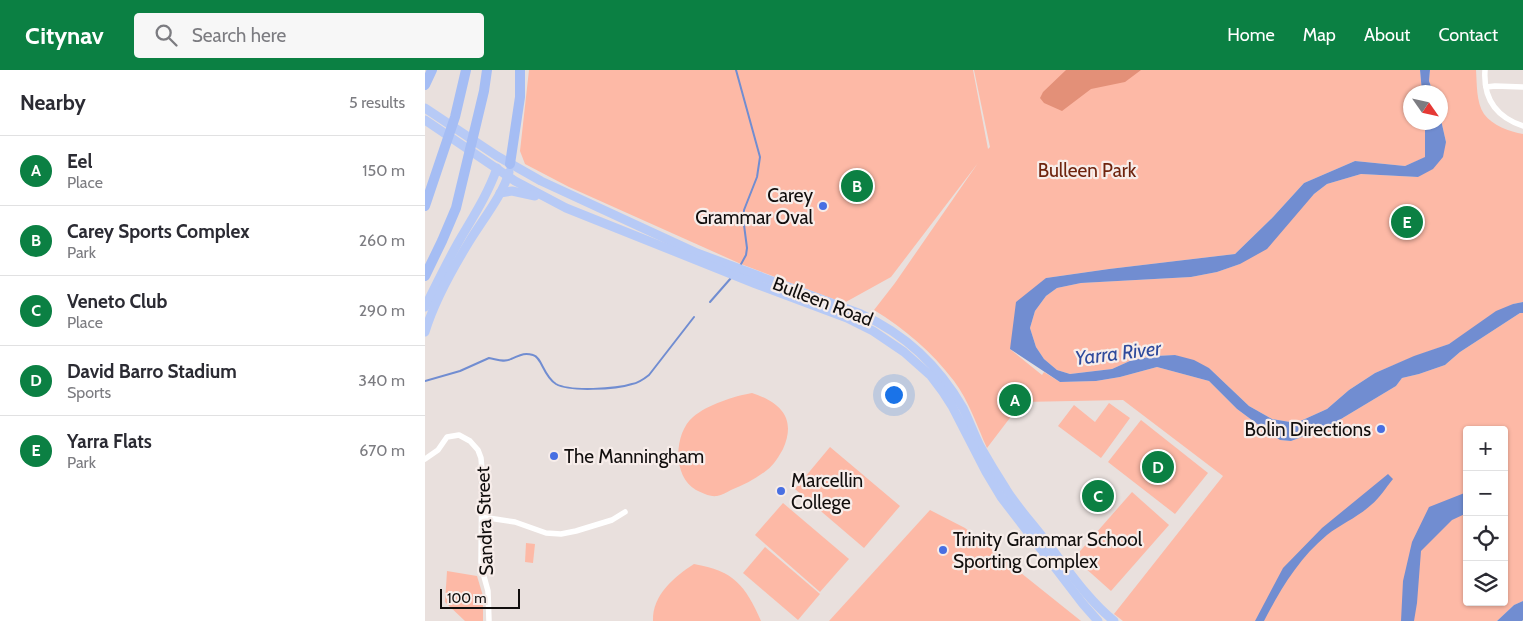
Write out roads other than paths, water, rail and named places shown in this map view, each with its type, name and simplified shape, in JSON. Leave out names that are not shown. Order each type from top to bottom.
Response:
[{"type":"highway","points":[[425,85],[432,70]]},
{"type":"highway","points":[[425,206],[455,117],[466,70]]},
{"type":"highway","points":[[425,276],[455,208],[484,91],[487,70]]},
{"type":"highway","points":[[425,332],[430,316],[465,250],[500,193],[508,176],[520,97],[520,70]]},
{"type":"highway","name":"Bulleen Road","points":[[426,109],[484,154],[497,168],[547,199],[858,322],[904,352],[931,376],[952,406],[1001,497],[1083,604],[1099,621]]},
{"type":"highway","name":"Bulleen Road","points":[[425,120],[484,154],[510,164],[557,188],[757,281],[877,321],[894,331],[923,356],[950,387],[1007,491],[1078,584],[1093,602],[1114,621]]},
{"type":"highway","points":[[425,307],[449,259],[481,203],[497,168]]},
{"type":"highway","points":[[500,193],[512,191],[547,199]]},
{"type":"street","points":[[1485,70],[1488,98],[1493,107],[1505,118],[1523,126]]},
{"type":"street","points":[[1487,87],[1523,87]]},
{"type":"street","name":"Sandra Street","points":[[425,458],[440,448],[446,438],[451,435],[463,436],[475,446],[480,454],[482,462],[481,562],[488,591],[489,621]]},
{"type":"street","points":[[425,454],[433,454]]},
{"type":"street","points":[[482,518],[515,522],[546,533],[561,534],[612,520],[625,512]]},
{"type":"water","points":[[1420,70],[1430,70],[1430,85],[1421,85]]},
{"type":"water","points":[[1425,130],[1443,130],[1446,142],[1443,157],[1433,169],[1418,177],[1361,174],[1327,184],[1314,194],[1267,249],[1240,264],[1217,272],[1191,277],[1081,283],[1057,288],[1046,296],[1035,311],[1030,328],[1036,347],[1044,359],[1057,370],[1070,374],[1112,369],[1132,360],[1175,355],[1194,360],[1209,368],[1249,406],[1272,419],[1296,423],[1327,409],[1349,390],[1375,373],[1414,356],[1449,344],[1496,311],[1523,302],[1523,313],[1520,313],[1460,352],[1445,365],[1402,378],[1396,386],[1326,428],[1291,441],[1280,440],[1237,409],[1209,381],[1157,367],[1096,381],[1060,382],[1010,349],[1016,302],[1046,278],[1235,254],[1304,183],[1355,161],[1405,166],[1425,157]]},
{"type":"water","points":[[1388,474],[1393,479],[1377,499],[1317,544],[1291,575],[1264,621],[1255,621],[1283,568],[1322,528]]},
{"type":"water","points":[[1463,494],[1463,515],[1452,520],[1421,551],[1414,621],[1401,621],[1403,581],[1412,542],[1429,507]]},
{"type":"water","points":[[1523,601],[1522,621],[1497,621],[1514,605]]},
{"type":"waterway","points":[[736,70],[760,157],[757,177],[744,210],[747,248],[746,255],[740,266]]},
{"type":"waterway","points":[[710,302],[731,278]]},
{"type":"waterway","points":[[425,381],[460,371],[489,358],[506,361],[526,354],[536,356],[552,381],[563,387],[593,389],[635,383],[649,375],[694,317]]},
{"type":"place","name":"Carey Sports Complex","points":[[857,186]]},
{"type":"place","name":"Carey Grammar Oval","points":[[823,206]]},
{"type":"place","name":"Yarra Flats","points":[[1407,222]]},
{"type":"place","name":"Eel","points":[[1015,400]]},
{"type":"place","name":"Bolin Directions","points":[[1381,429]]},
{"type":"place","name":"The Manningham","points":[[554,456]]},
{"type":"place","name":"David Barro Stadium","points":[[1158,467]]},
{"type":"place","name":"Marcellin College","points":[[781,491]]},
{"type":"place","name":"Veneto Club","points":[[1098,496]]},
{"type":"place","name":"Trinity Grammar School Sporting Complex","points":[[943,550]]},
{"type":"park label","name":"Bulleen Park","points":[[1087,170]]},
{"type":"water label","name":"Yarra River","points":[[1118,353]]}]
